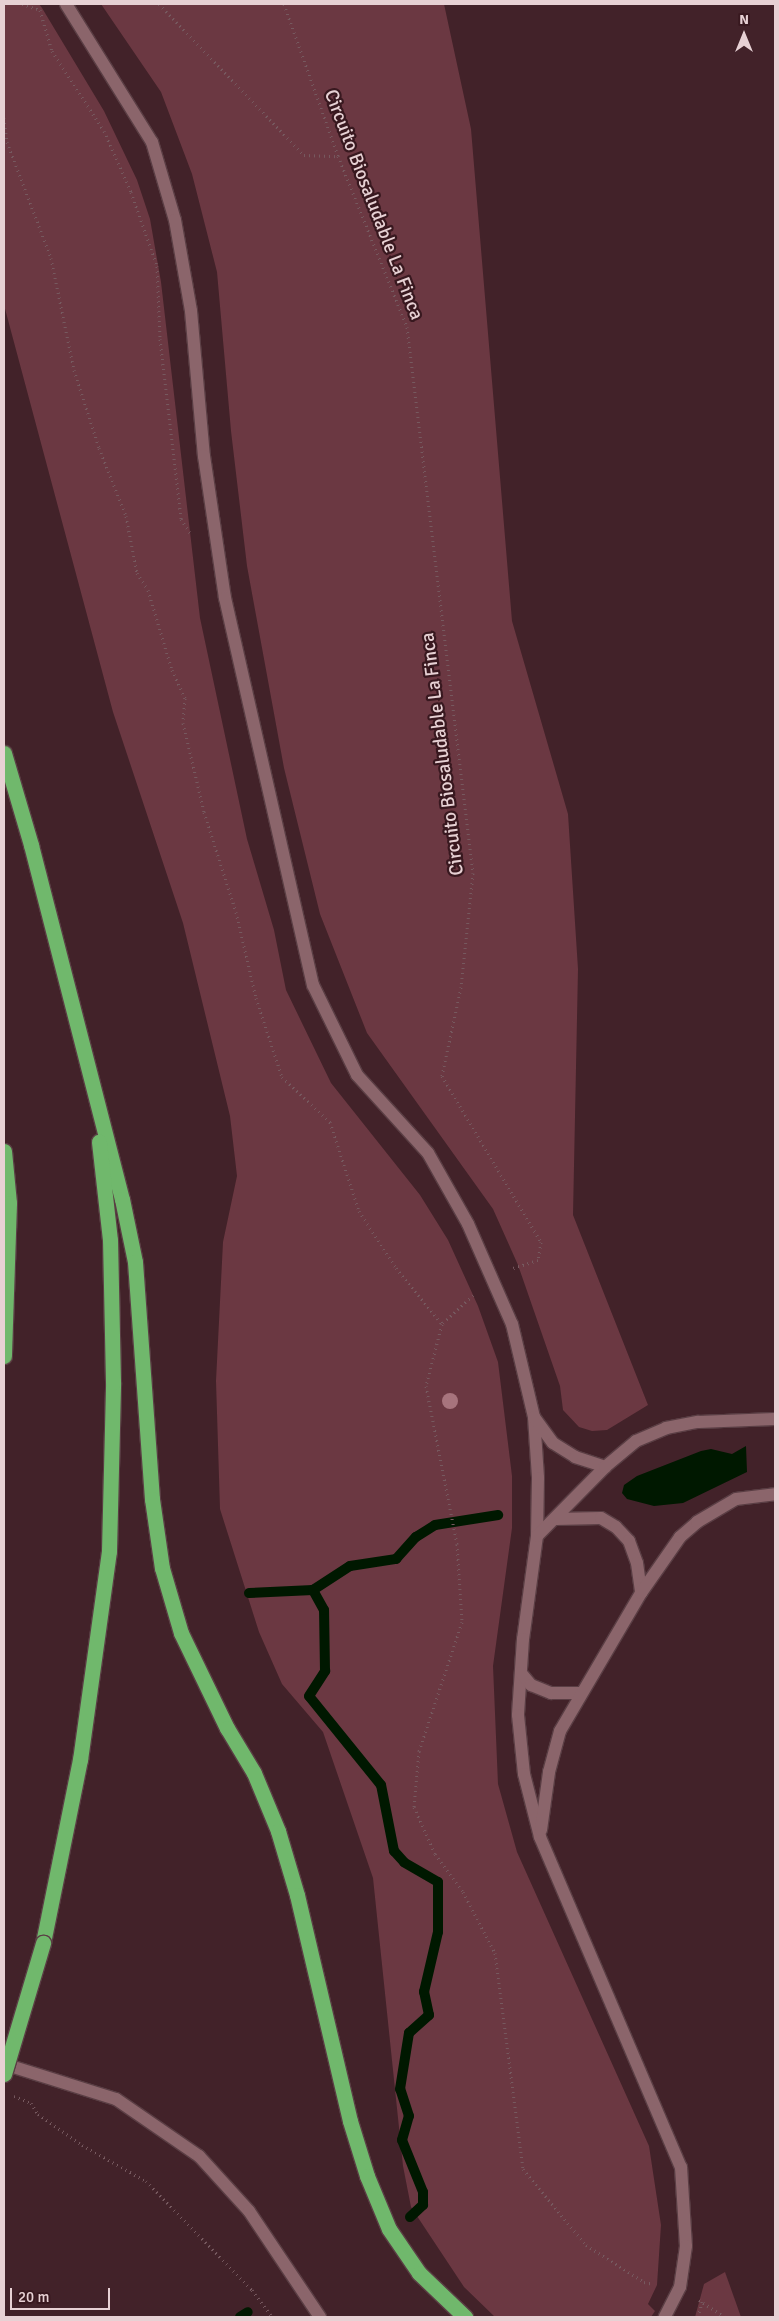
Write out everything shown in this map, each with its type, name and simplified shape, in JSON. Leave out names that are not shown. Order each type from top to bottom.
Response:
[{"type":"highway","points":[[4,753],[31,845],[135,1262],[152,1500],[162,1568],[181,1633],[227,1728],[254,1773],[278,1831],[297,1894],[350,2121],[367,2176],[390,2229],[419,2273],[465,2317]]},
{"type":"highway","points":[[4,2074],[43,1943],[80,1760],[109,1550],[113,1382],[110,1240],[94,1093]]},
{"type":"highway","points":[[4,1151],[9,1203],[4,1356]]},
{"type":"street","points":[[66,4],[152,142],[175,220],[191,310],[204,456],[225,598],[313,985],[357,1075],[428,1153],[468,1224],[512,1324],[534,1417],[537,1536],[518,1715],[524,1774],[540,1837],[681,2167],[686,2246],[672,2317]]},
{"type":"street","points":[[534,1417],[553,1443],[575,1457],[605,1467]]},
{"type":"street","points":[[537,1536],[556,1519],[605,1467],[636,1441],[666,1428],[698,1422],[775,1419]]},
{"type":"street","points":[[540,1837],[549,1772],[560,1731],[580,1693],[640,1593],[680,1537],[697,1522],[736,1500],[775,1494]]},
{"type":"street","points":[[556,1519],[601,1518],[616,1527],[629,1541],[637,1563],[640,1593]]},
{"type":"street","points":[[521,1673],[531,1685],[551,1693],[580,1693]]},
{"type":"street","points":[[4,2064],[116,2099],[200,2156],[249,2211],[320,2317]]},
{"type":"street","points":[[665,2317],[678,2293]]},
{"type":"path","points":[[22,4],[40,10]]},
{"type":"path","points":[[40,10],[45,4]]},
{"type":"path","points":[[159,4],[304,155],[338,156]]},
{"type":"path","name":"Circuito Biosaludable La Finca","points":[[284,4],[338,156],[407,327],[473,873],[461,987],[442,1076],[541,1242],[538,1260],[518,1265],[492,1279],[442,1324]]},
{"type":"path","points":[[40,10],[52,51],[104,131],[131,192],[157,266],[160,339],[181,519],[193,536]]},
{"type":"path","points":[[4,118],[7,142],[52,258],[74,370],[98,448],[126,516],[137,574],[148,590],[172,670],[185,698],[183,723],[204,812],[236,912],[256,998],[282,1077],[330,1122],[359,1211],[396,1268],[442,1324],[426,1386],[457,1544],[462,1622],[419,1751],[414,1807],[435,1854],[463,1892],[495,1953],[523,2169],[586,2245],[644,2282],[702,2302],[724,2317]]},
{"type":"path","points":[[4,2092],[31,2103],[38,2114],[82,2145],[146,2181],[252,2290],[272,2317]]},
{"type":"path","points":[[698,2317],[702,2302]]},
{"type":"shaded area","points":[[4,4],[39,4],[42,8],[104,111],[137,180],[150,219],[161,282],[200,618],[247,839],[274,930],[286,990],[331,1083],[420,1195],[448,1240],[478,1306],[498,1362],[512,1476],[512,1528],[493,1666],[498,1784],[517,1852],[649,2146],[661,2225],[657,2285],[648,2304],[655,2311],[651,2317],[495,2317],[464,2287],[411,2207],[403,2166],[373,1878],[323,1732],[282,1684],[259,1632],[220,1509],[216,1381],[223,1242],[237,1176],[230,1116],[183,923],[113,712],[4,305]]},
{"type":"shaded area","points":[[101,4],[444,4],[471,129],[512,621],[568,814],[578,969],[573,1215],[648,1405],[607,1430],[592,1431],[579,1427],[563,1410],[560,1386],[518,1265],[493,1209],[367,1033],[320,914],[284,768],[247,566],[231,431],[217,272],[192,174],[161,92]]},
{"type":"shaded area","points":[[746,1446],[747,1472],[683,1503],[654,1506],[627,1499],[622,1493],[624,1485],[637,1476],[701,1451],[711,1449],[732,1454]]},
{"type":"shaded area","points":[[725,2272],[741,2317],[695,2317],[704,2284]]},
{"type":"waterway","points":[[410,2217],[423,2205],[423,2192],[402,2140],[409,2116],[400,2089],[409,2033],[429,2015],[424,1992],[438,1932],[438,1882],[404,1862],[394,1851],[381,1785],[309,1696],[325,1671],[324,1610],[313,1590],[350,1566],[396,1559],[416,1537],[435,1525],[498,1515]]},
{"type":"waterway","points":[[249,1593],[313,1590]]},
{"type":"waterway","points":[[240,2317],[248,2312]]}]
